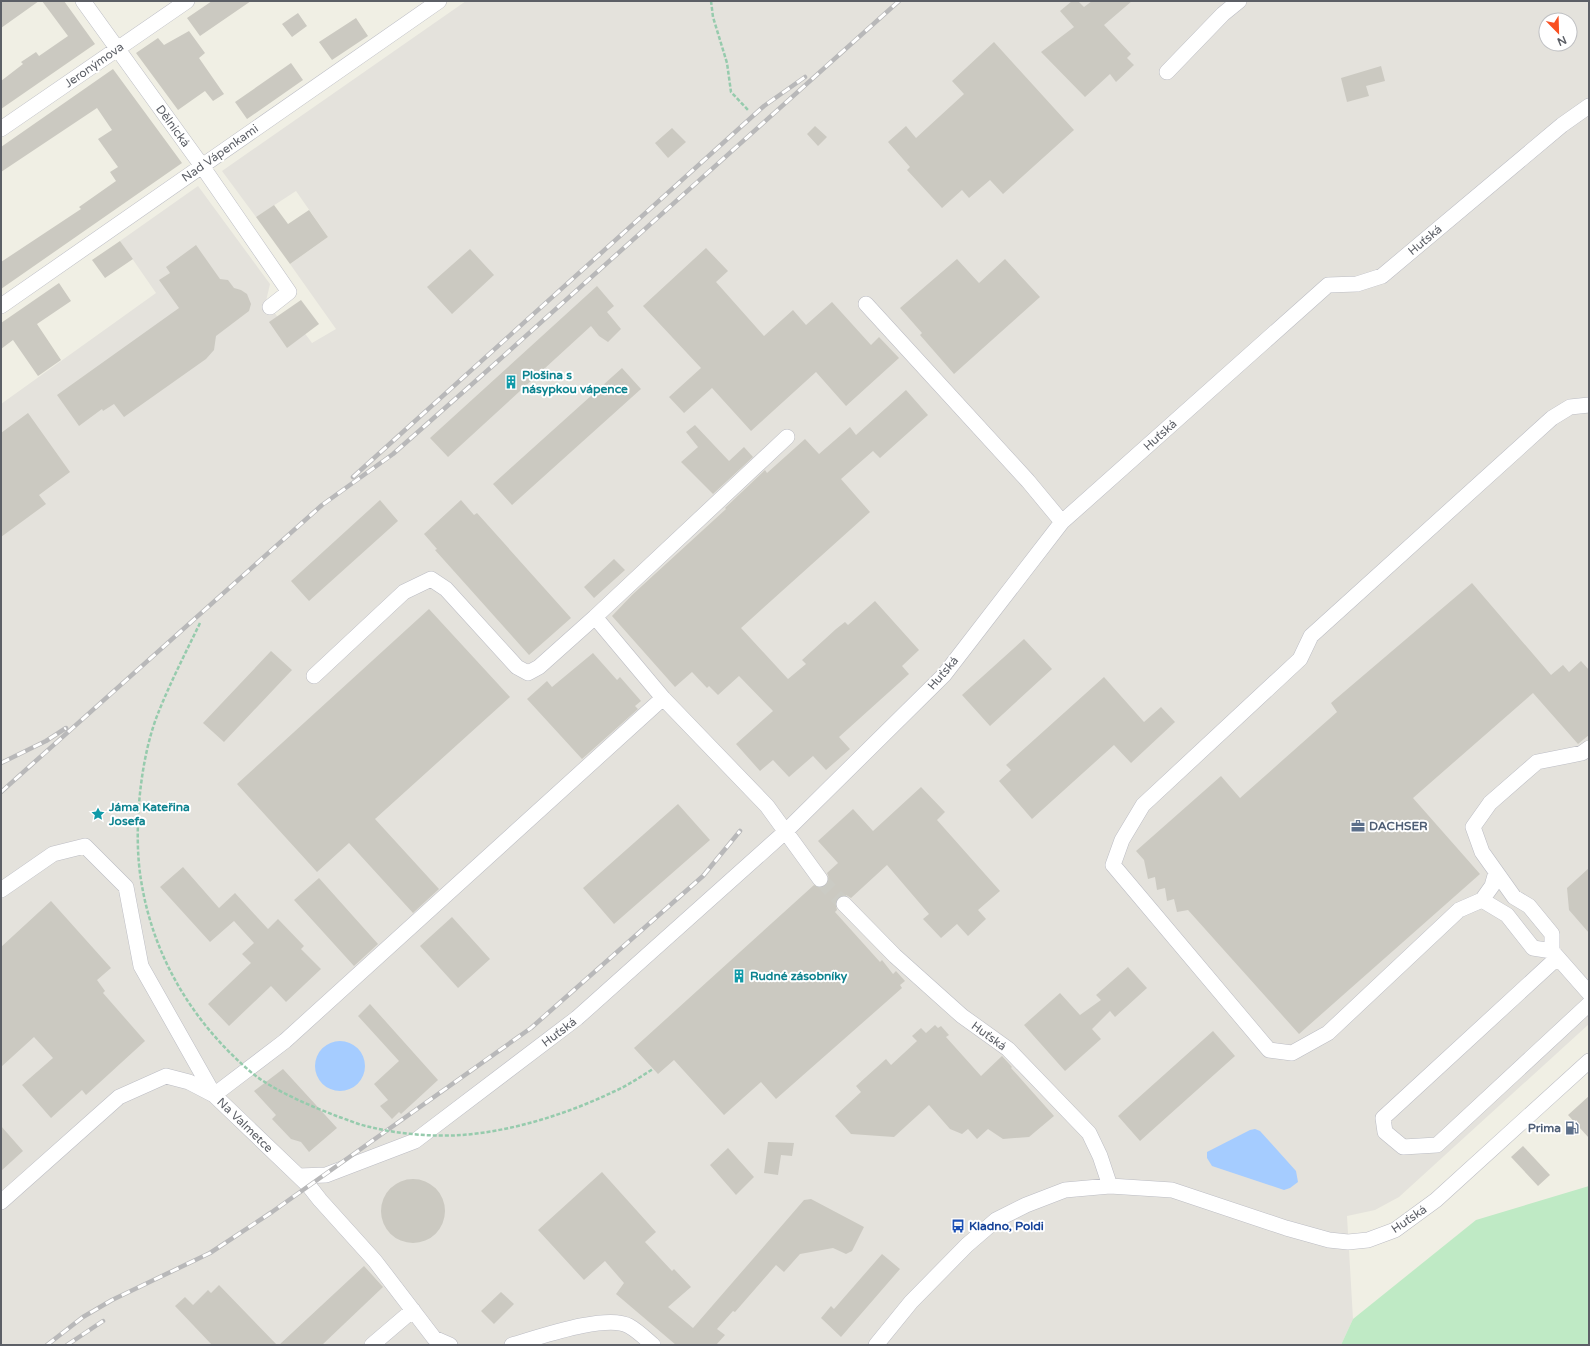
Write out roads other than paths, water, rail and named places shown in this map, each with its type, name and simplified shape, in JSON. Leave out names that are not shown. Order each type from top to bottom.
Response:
[{"type":"street","name":"Dělnická","points":[[83,1],[202,166],[289,292],[270,307]]},
{"type":"street","name":"Jeronýmova","points":[[1,129],[187,1]]},
{"type":"street","name":"Nad Vápenkami","points":[[1,306],[439,1]]},
{"type":"street","points":[[1167,72],[1223,14],[1239,1]]},
{"type":"street","name":"Huťská","points":[[299,1176],[326,1174],[415,1142],[577,1018],[786,832],[944,675],[1062,522],[1328,285],[1356,284],[1382,276],[1562,124],[1589,106]]},
{"type":"street","points":[[866,304],[1028,481],[1062,522]]},
{"type":"street","points":[[1496,872],[1492,886],[1482,900],[1459,910],[1328,1033],[1292,1053],[1282,1053],[1269,1050],[1113,865],[1122,840],[1143,805],[1300,659],[1311,636],[1552,418],[1570,407],[1589,405]]},
{"type":"street","points":[[314,676],[404,592],[431,579],[446,589],[517,667],[528,673],[539,667],[595,617],[787,437]]},
{"type":"street","points":[[595,617],[663,698],[763,802],[820,879]]},
{"type":"street","points":[[1,890],[53,854],[85,846],[126,887],[141,966],[214,1095],[285,1041],[663,698]]},
{"type":"street","points":[[1554,954],[1552,934],[1529,906],[1514,897],[1482,852],[1473,827],[1490,803],[1538,762],[1582,753],[1589,748]]},
{"type":"street","points":[[1482,900],[1506,915],[1533,948],[1554,954],[1589,993]]},
{"type":"street","name":"Huťská","points":[[844,904],[895,956],[962,1016],[1008,1049],[1089,1133],[1100,1156],[1110,1186]]},
{"type":"street","points":[[1554,954],[1383,1118],[1385,1132],[1403,1147],[1437,1145],[1589,1004]]},
{"type":"street","name":"Huťská","points":[[880,1343],[911,1302],[966,1245],[996,1220],[1026,1205],[1065,1190],[1110,1186],[1172,1190],[1286,1228],[1329,1240],[1348,1242],[1368,1240],[1396,1230],[1436,1200],[1589,1061]]},
{"type":"street","name":"Na Valmetce","points":[[1,1202],[119,1097],[166,1076],[188,1082],[214,1095],[299,1176],[375,1261],[434,1338],[450,1345]]},
{"type":"street","points":[[372,1345],[413,1310]]},
{"type":"street","points":[[512,1345],[587,1325],[610,1322],[628,1325],[653,1345]]},
{"type":"water","points":[[335,1041],[345,1041],[358,1048],[365,1061],[365,1071],[358,1084],[345,1091],[335,1091],[326,1087],[319,1080],[315,1071],[315,1061],[319,1052],[326,1045]]},
{"type":"water","points":[[1255,1129],[1260,1131],[1296,1171],[1298,1182],[1290,1188],[1284,1190],[1212,1166],[1207,1158],[1207,1152],[1250,1130]]},
{"type":"tunnel","points":[[820,879],[844,904]]},
{"type":"railway","points":[[1,792],[322,505],[393,454],[899,1]]},
{"type":"railway","points":[[353,477],[764,106],[805,77]]},
{"type":"railway","points":[[1,763],[46,741],[66,728]]},
{"type":"railway","points":[[47,1345],[83,1317],[112,1300],[210,1253],[272,1212],[531,1028],[703,876],[740,831]]},
{"type":"railway","points":[[67,1345],[103,1321]]},
{"type":"place","name":"Plošina s násypkou vápence","points":[[511,382]]},
{"type":"place","name":"Jáma Kateřina Josefa","points":[[98,814]]},
{"type":"place","name":"DACHSER","points":[[1358,826]]},
{"type":"place","name":"Rudné zásobníky","points":[[739,976]]},
{"type":"place","name":"Prima","points":[[1572,1128]]},
{"type":"place","name":"Kladno, Poldi","points":[[958,1226]]}]
